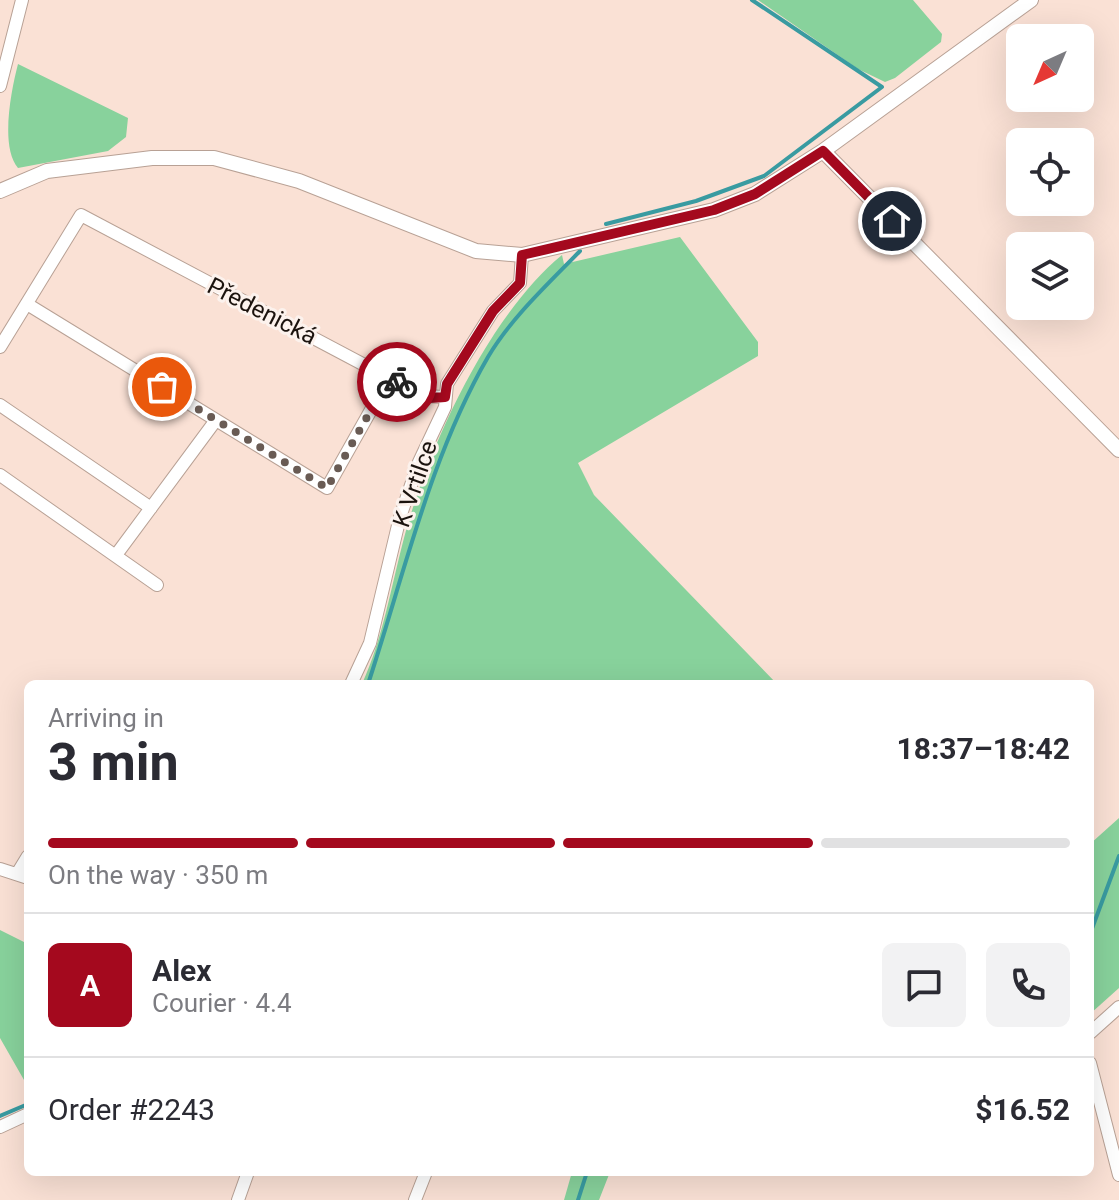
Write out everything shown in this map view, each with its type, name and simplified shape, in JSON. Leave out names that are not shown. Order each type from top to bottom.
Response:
[{"type":"street","points":[[0,86],[22,0]]},
{"type":"street","points":[[1,185],[47,171],[152,158],[214,158],[299,181],[476,251],[522,255],[714,210],[755,194],[823,151],[1031,0]]},
{"type":"street","points":[[823,151],[1119,450]]},
{"type":"street","name":"Předenická","points":[[27,304],[81,215],[389,378],[429,398],[445,397]]},
{"type":"street","name":"K Vrtilce","points":[[353,680],[370,643],[400,517],[419,462],[445,407],[447,384],[493,311],[520,283],[522,255]]},
{"type":"street","points":[[0,347],[27,304],[327,488],[389,378]]},
{"type":"street","points":[[0,405],[151,508]]},
{"type":"street","points":[[116,555],[216,420]]},
{"type":"street","points":[[0,475],[157,585]]},
{"type":"street","points":[[0,869],[23,876]]},
{"type":"street","points":[[1094,1029],[1119,1007]]},
{"type":"street","points":[[1094,1078],[1119,1175]]},
{"type":"street","points":[[0,1127],[24,1116]]},
{"type":"street","points":[[238,1200],[247,1176]]},
{"type":"street","points":[[415,1200],[424,1176]]},
{"type":"green space","points":[[758,0],[913,0],[942,34],[941,42],[895,78],[885,82],[858,69]]},
{"type":"green space","points":[[18,64],[128,118],[126,137],[108,151],[18,168],[9,147],[8,133]]},
{"type":"green space","points":[[680,237],[758,342],[758,356],[578,463],[594,495],[773,680],[364,680],[381,631],[415,502],[428,464],[464,385],[509,312],[562,255],[564,264]]},
{"type":"green space","points":[[1119,818],[1119,988],[1094,1010],[1094,840]]},
{"type":"green space","points":[[0,930],[24,942],[24,1080],[0,1038]]},
{"type":"green space","points":[[571,1176],[608,1176],[599,1200],[564,1200]]},
{"type":"waterway","points":[[606,224],[696,201],[764,176],[882,87],[752,0]]},
{"type":"waterway","points":[[369,680],[434,476],[468,395],[488,357],[508,329],[580,251]]},
{"type":"waterway","points":[[1094,923],[1119,856]]},
{"type":"waterway","points":[[0,1116],[24,1106]]},
{"type":"waterway","points":[[578,1200],[586,1176]]},
{"type":"way so far","points":[[162,387],[327,488],[389,378],[397,382]]},
{"type":"route","points":[[397,382],[429,398],[445,397],[447,384],[493,311],[520,283],[522,255],[714,210],[755,194],[823,151],[892,221]]}]
